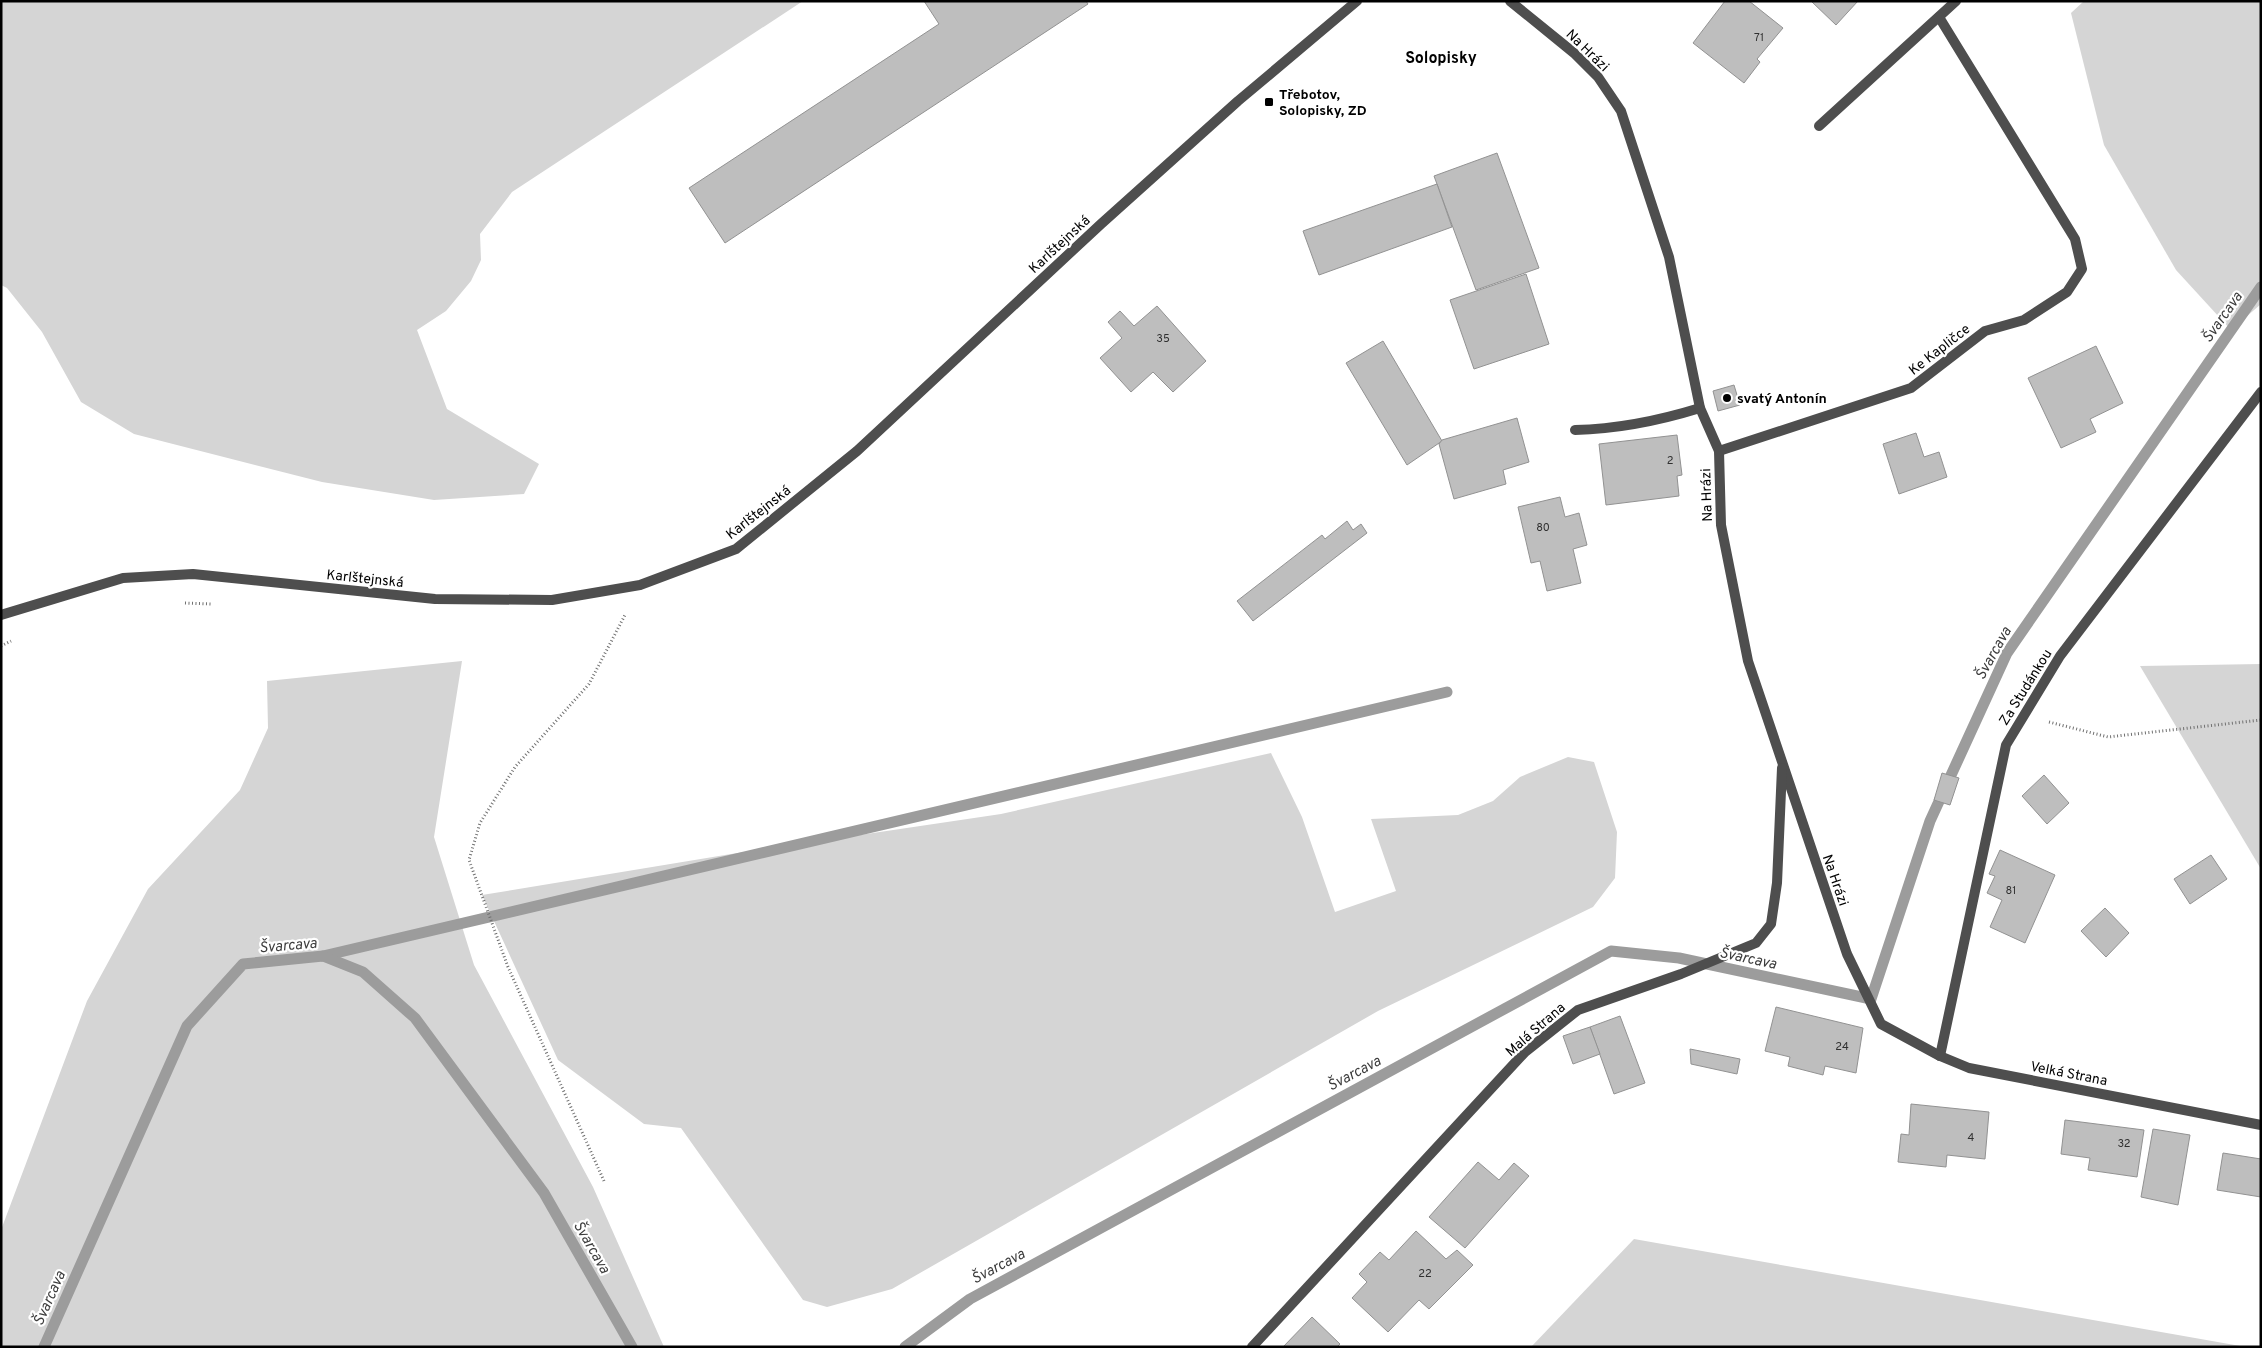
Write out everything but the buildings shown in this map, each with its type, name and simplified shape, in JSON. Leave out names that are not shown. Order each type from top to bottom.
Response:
[{"type":"street","name":"Karlštejnská","points":[[1,615],[124,578],[194,574],[435,598],[552,600],[640,585],[736,549],[842,463],[1101,224],[1238,101],[1358,1]]},
{"type":"street","name":"Na Hrázi","points":[[1510,1],[1574,53],[1598,76],[1621,111],[1669,258],[1700,408],[1719,451],[1721,525],[1748,661],[1847,954],[1881,1024]]},
{"type":"street","points":[[1819,126],[1956,1]]},
{"type":"street","name":"Ke Kapličce","points":[[1719,451],[1911,388],[1985,331],[2024,320],[2067,292],[2082,269],[2074,239],[1939,17]]},
{"type":"street","name":"Za Studánkou","points":[[1940,1056],[2006,745],[2060,656],[2261,392]]},
{"type":"street","points":[[1575,430],[1604,430],[1656,422],[1700,408]]},
{"type":"street","name":"Malá Strana","points":[[1252,1347],[1525,1052],[1578,1010],[1681,974],[1756,943],[1771,924],[1777,883],[1782,759]]},
{"type":"street","name":"Velká Strana","points":[[1881,1024],[1940,1056],[1969,1068],[2261,1125]]},
{"type":"path","points":[[604,1182],[508,967],[469,860],[480,823],[510,775],[590,684],[640,585]]},
{"type":"path","points":[[2024,715],[2108,737],[2261,720]]},
{"type":"shaded area","points":[[1,1],[803,1],[512,192],[480,234],[481,260],[471,281],[446,311],[417,330],[447,409],[539,464],[524,494],[434,500],[322,482],[134,434],[81,402],[42,332],[7,288],[1,285]]},
{"type":"shaded area","points":[[2084,1],[2261,1],[2261,304],[2231,330],[2176,270],[2104,145],[2071,13]]},
{"type":"shaded area","points":[[462,661],[434,837],[474,965],[593,1187],[664,1347],[1,1347],[1,1230],[87,1001],[148,889],[240,790],[268,728],[267,681]]},
{"type":"shaded area","points":[[2261,664],[2261,869],[2140,666]]},
{"type":"shaded area","points":[[1271,753],[1302,817],[1335,912],[1396,891],[1371,819],[1458,815],[1493,801],[1520,777],[1568,757],[1594,762],[1617,832],[1615,878],[1593,907],[1378,1011],[892,1289],[827,1307],[803,1300],[681,1128],[644,1124],[558,1060],[482,895],[731,854],[1001,814]]},
{"type":"shaded area","points":[[1634,1239],[2246,1347],[1531,1347]]},
{"type":"waterway","name":"Švarcava","points":[[905,1347],[970,1299],[1611,951],[1679,958],[1871,999],[1930,821],[2007,653],[2261,287]]},
{"type":"waterway","points":[[323,956],[1447,692]]},
{"type":"waterway","name":"Švarcava","points":[[44,1347],[187,1026],[243,964],[323,956],[363,972],[415,1018],[544,1193],[632,1347]]},
{"type":"place","name":"Třebotov, Solopisky, ZD","points":[[1269,102]]},
{"type":"place","name":"svatý Antonín","points":[[1727,398]]},
{"type":"district","name":"Solopisky","points":[[1441,57]]}]
